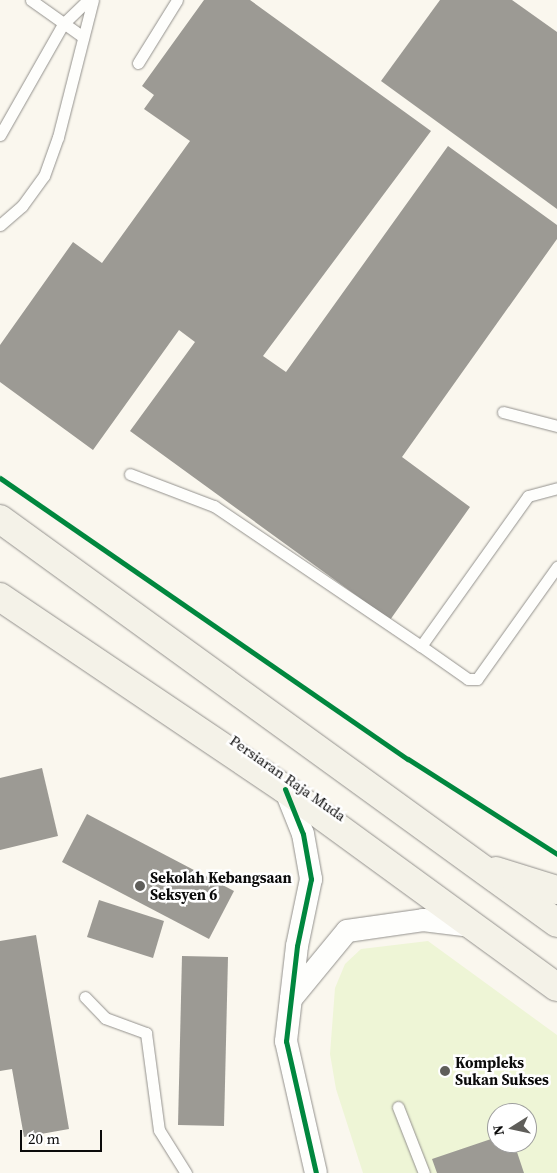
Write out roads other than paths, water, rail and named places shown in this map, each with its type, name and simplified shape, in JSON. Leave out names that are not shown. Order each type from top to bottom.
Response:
[{"type":"main road","points":[[0,519],[473,864],[557,923]]},
{"type":"main road","name":"Persiaran Raja Muda","points":[[0,597],[285,789],[557,987]]},
{"type":"main road","points":[[473,864],[557,890]]},
{"type":"street","points":[[285,789],[303,834],[311,879],[290,1002],[286,1041],[290,1076],[316,1173]]},
{"type":"street","points":[[290,1002],[347,931],[416,921],[472,926]]},
{"type":"lane","points":[[30,0],[83,37]]},
{"type":"lane","points":[[0,135],[63,24],[88,0]]},
{"type":"lane","points":[[0,225],[22,206],[44,176],[58,137],[94,0]]},
{"type":"lane","points":[[138,63],[177,0]]},
{"type":"lane","points":[[503,412],[557,426]]},
{"type":"lane","points":[[130,474],[214,506],[468,680],[477,679],[557,567]]},
{"type":"lane","points":[[421,646],[528,496],[557,488]]},
{"type":"lane","points":[[85,997],[105,1018],[146,1033],[159,1130],[186,1173]]},
{"type":"lane","points":[[398,1107],[424,1173]]},
{"type":"place","name":"Sekolah Kebangsaan Seksyen 6","points":[[140,886]]},
{"type":"place","name":"Kompleks Sukan Sukses","points":[[445,1071]]}]
